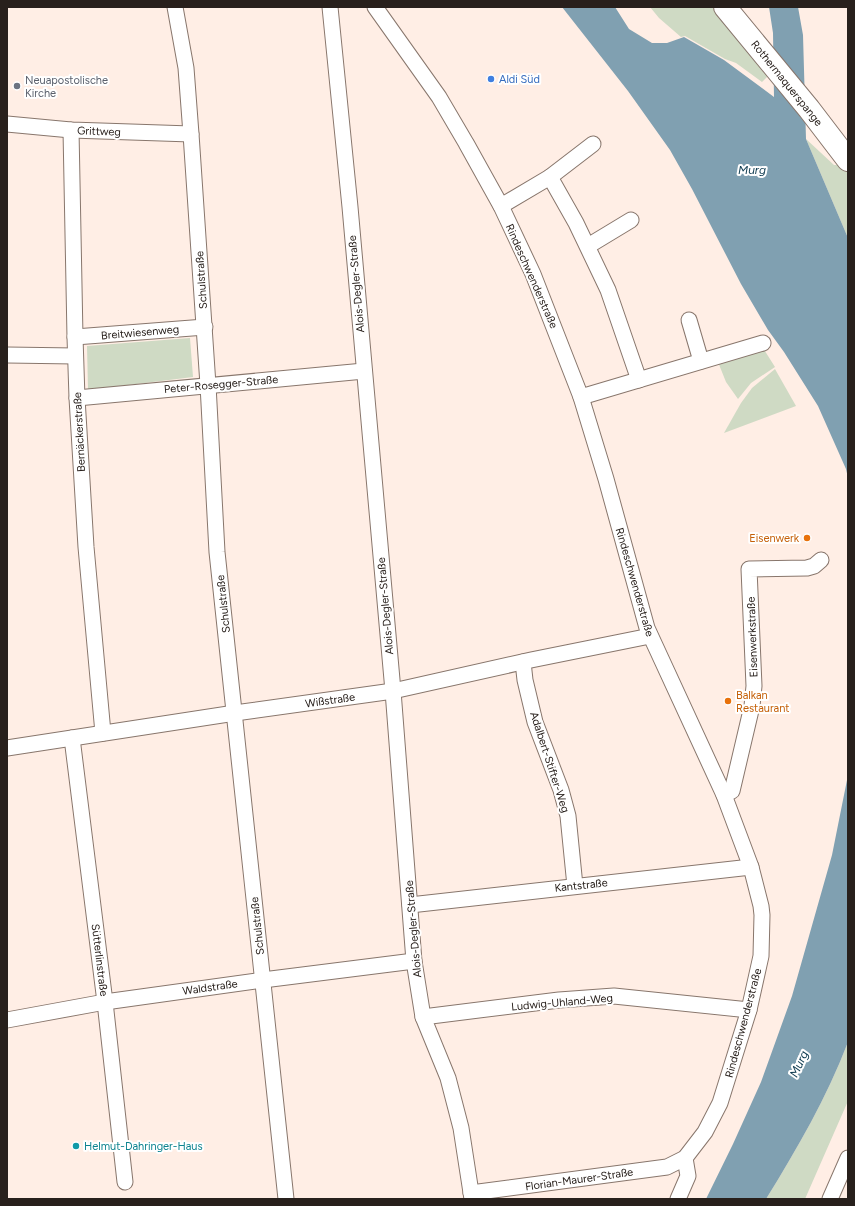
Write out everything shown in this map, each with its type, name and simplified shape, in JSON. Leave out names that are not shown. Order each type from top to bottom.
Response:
[{"type":"street","name":"Schulstraße","points":[[176,7],[186,68],[191,134],[205,327],[217,552],[286,1199]]},
{"type":"street","name":"Alois-Degler-Straße","points":[[330,7],[350,207],[393,691],[414,962],[423,1018],[450,1085],[461,1128],[471,1196]]},
{"type":"street","name":"Rindeschwenderstraße","points":[[375,7],[438,97],[466,143],[501,206],[533,274],[581,397],[606,479],[650,636],[724,795],[751,866],[762,915],[761,956],[749,1010],[720,1103],[705,1132],[685,1158]]},
{"type":"street","name":"Rothermaquerspange","points":[[725,7],[809,109],[848,160]]},
{"type":"street","name":"Grittweg","points":[[7,124],[71,130],[191,134]]},
{"type":"street","name":"Bernäckerstraße","points":[[71,130],[74,337],[77,398],[86,548],[103,733]]},
{"type":"street","points":[[501,206],[550,176],[593,144]]},
{"type":"street","points":[[550,176],[588,246],[608,290],[638,380]]},
{"type":"street","points":[[588,246],[631,220]]},
{"type":"street","points":[[689,320],[701,361]]},
{"type":"street","name":"Breitwiesenweg","points":[[74,337],[205,327]]},
{"type":"street","points":[[581,397],[763,343]]},
{"type":"street","points":[[7,355],[75,356]]},
{"type":"street","name":"Peter-Rosegger-Straße","points":[[77,398],[364,371]]},
{"type":"street","name":"Eisenwerkstraße","points":[[724,795],[732,791],[752,706],[754,686],[749,569],[807,568],[814,566],[821,560]]},
{"type":"street","name":"Wißstraße","points":[[7,748],[235,713],[393,691],[650,636]]},
{"type":"street","name":"Adalbert-Stifter-Weg","points":[[523,662],[525,680],[536,722],[561,790],[568,816],[575,886]]},
{"type":"street","name":"Sütterlinstraße","points":[[72,738],[105,1002],[125,1182]]},
{"type":"street","name":"Kantstraße","points":[[410,905],[751,866]]},
{"type":"street","name":"Waldstraße","points":[[7,1020],[105,1002],[263,980],[414,962]]},
{"type":"street","name":"Ludwig-Uhland-Weg","points":[[423,1018],[559,1000],[614,996],[749,1010]]},
{"type":"street","points":[[678,1199],[688,1176],[685,1158]]},
{"type":"street","name":"Florian-Maurer-Straße","points":[[471,1196],[667,1167],[685,1158]]},
{"type":"street","points":[[830,1199],[848,1158]]},
{"type":"green space","points":[[650,7],[712,7],[767,71],[767,77],[762,82],[736,63],[725,59],[685,36],[681,37],[659,18]]},
{"type":"green space","points":[[806,139],[834,165],[842,165],[848,172],[848,238]]},
{"type":"green space","points":[[190,338],[193,377],[88,390],[87,346]]},
{"type":"green space","points":[[763,348],[775,367],[751,383],[738,399],[726,382],[718,362]]},
{"type":"green space","points":[[775,369],[796,406],[724,433],[741,403],[752,388]]},
{"type":"green space","points":[[848,1042],[848,1101],[805,1199],[766,1199],[821,1103]]},
{"type":"water","name":"Murg","points":[[562,7],[615,7],[629,29],[652,43],[667,43],[684,37],[724,60],[774,97],[773,33],[769,7],[798,7],[803,35],[806,139],[848,238],[848,478],[846,469],[818,406],[784,352],[768,330],[741,284],[670,150],[628,91]]},
{"type":"water","name":"Murg","points":[[848,775],[848,1042],[821,1103],[766,1199],[706,1199],[761,1082],[792,996],[832,855]]},
{"type":"place","name":"Aldi Süd","points":[[491,79]]},
{"type":"place","name":"Neuapostolische Kirche","points":[[17,86]]},
{"type":"place","name":"Eisenwerk","points":[[807,538]]},
{"type":"place","name":"Balkan Restaurant","points":[[728,701]]},
{"type":"place","name":"Helmut-Dahringer-Haus","points":[[76,1146]]}]
